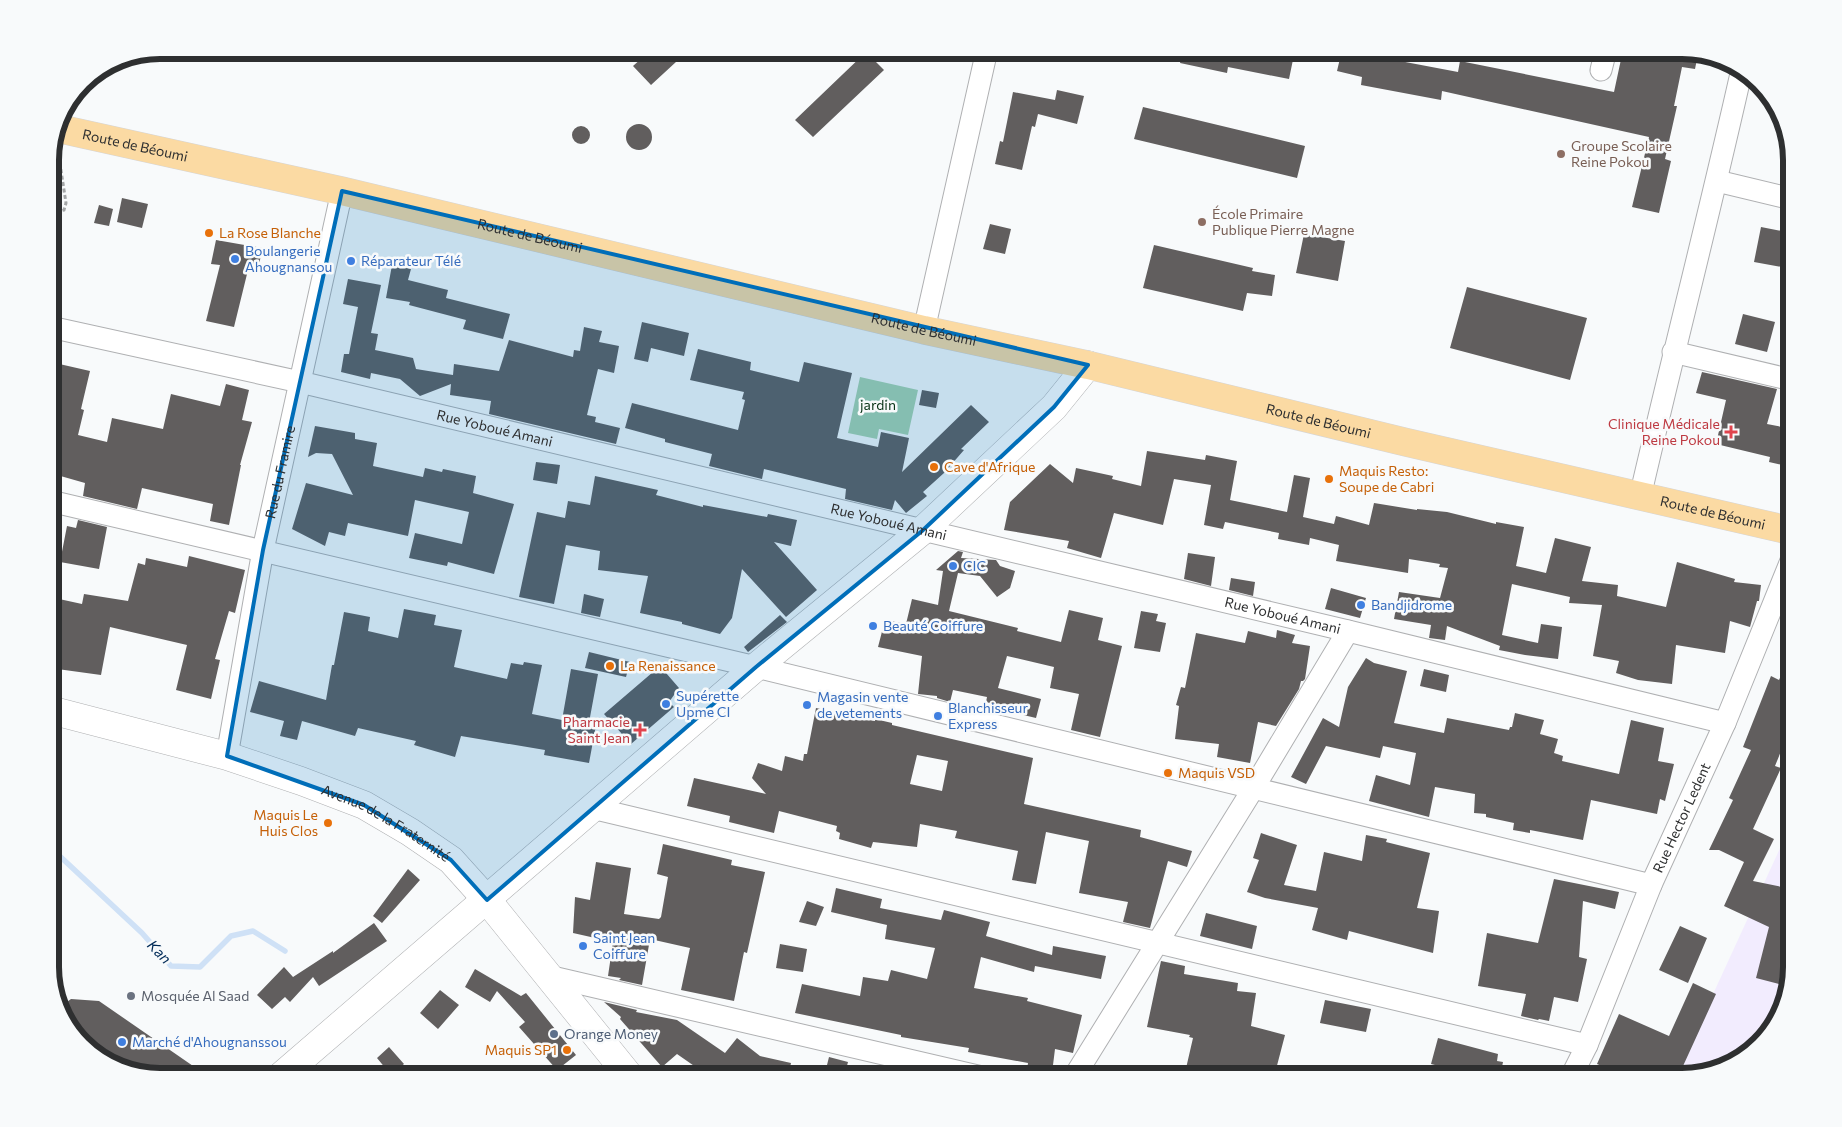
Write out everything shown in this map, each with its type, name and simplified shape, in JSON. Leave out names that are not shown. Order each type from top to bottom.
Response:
[{"type":"main road","name":"Route de Béoumi","points":[[62,136],[342,191],[924,330],[1088,365],[1640,497],[1783,529]]},
{"type":"street","points":[[924,330],[985,59]]},
{"type":"street","points":[[1640,497],[1673,352],[1717,181],[1740,77]]},
{"type":"street","points":[[1717,181],[1783,197]]},
{"type":"street","name":"Rue du Framire","points":[[228,756],[263,550],[342,191]]},
{"type":"street","name":"Rue Yoboué Amani","points":[[59,329],[300,382],[1348,631],[1725,723]]},
{"type":"street","points":[[1673,352],[1783,378]]},
{"type":"street","points":[[291,1068],[756,667],[922,530],[1054,406],[1088,365]]},
{"type":"street","points":[[59,503],[756,667],[1651,885]]},
{"type":"street","name":"Rue Hector Ledent","points":[[1575,1068],[1587,1044],[1651,885],[1725,723],[1783,580]]},
{"type":"street","points":[[1080,1068],[1253,789],[1348,631]]},
{"type":"street","name":"Avenue de la Fraternité","points":[[59,712],[228,756],[364,805],[410,832],[451,860],[487,900],[623,1068]]},
{"type":"street","points":[[592,808],[1157,944],[1587,1044]]},
{"type":"street","points":[[548,976],[943,1068]]},
{"type":"path","points":[[59,155],[66,203],[64,210],[59,211]]},
{"type":"highlighted area","points":[[342,191],[1088,365],[1054,407],[922,531],[756,667],[487,900],[451,860],[364,805],[227,756],[263,550]]},
{"type":"shaded area","points":[[1783,842],[1783,967],[1780,993],[1776,1006],[1770,1018],[1754,1039],[1733,1055],[1708,1065],[1679,1068]]},
{"type":"green space","name":"jardin","points":[[860,377],[918,390],[908,435],[879,429],[877,439],[848,433]]},
{"type":"building","points":[[641,59],[679,59],[651,85],[633,66]]},
{"type":"building","points":[[859,59],[873,59],[884,70],[813,137],[795,120]]},
{"type":"building","points":[[1181,59],[1293,59],[1289,79],[1228,67],[1227,73],[1180,63]]},
{"type":"building","points":[[1340,59],[1389,59],[1458,72],[1460,61],[1614,92],[1621,59],[1697,60],[1695,69],[1682,67],[1674,106],[1677,106],[1665,159],[1671,161],[1659,213],[1632,207],[1649,137],[1442,91],[1441,100],[1361,85],[1362,77],[1337,71]]},
{"type":"building","points":[[1057,90],[1084,96],[1077,124],[1038,114],[1035,127],[1032,126],[1022,170],[995,164],[1000,141],[1003,142],[1013,92],[1055,100]]},
{"type":"building","points":[[1143,107],[1305,146],[1297,178],[1134,139]]},
{"type":"building","points":[[639,124],[648,128],[652,137],[648,146],[639,150],[630,146],[626,137],[630,128]]},
{"type":"building","points":[[581,126],[587,129],[590,135],[587,141],[581,144],[575,141],[572,135],[575,129]]},
{"type":"building","points":[[122,198],[148,204],[142,228],[117,222]]},
{"type":"building","points":[[99,205],[113,209],[109,226],[94,223]]},
{"type":"building","points":[[990,224],[1011,229],[1005,254],[983,249]]},
{"type":"building","points":[[1761,227],[1783,231],[1782,267],[1754,262]]},
{"type":"building","points":[[1304,234],[1345,241],[1338,281],[1296,273]]},
{"type":"building","points":[[216,240],[262,248],[258,272],[248,270],[234,327],[206,321],[220,265],[211,264]]},
{"type":"building","points":[[1154,245],[1253,268],[1252,271],[1275,275],[1272,296],[1247,293],[1243,311],[1143,288]]},
{"type":"building","points":[[392,265],[411,269],[408,280],[448,290],[446,298],[510,314],[503,339],[463,329],[466,320],[409,305],[410,302],[386,298]]},
{"type":"building","points":[[348,279],[381,285],[371,333],[378,334],[375,350],[413,358],[416,369],[453,375],[454,364],[499,371],[509,340],[573,357],[574,350],[580,351],[584,327],[602,331],[599,342],[619,346],[614,373],[598,369],[587,415],[596,417],[595,422],[620,428],[616,444],[489,414],[491,401],[450,395],[451,384],[420,396],[400,379],[371,373],[370,379],[341,372],[344,354],[349,354],[358,307],[343,304]]},
{"type":"building","points":[[1467,287],[1587,318],[1570,380],[1450,348]]},
{"type":"building","points":[[1743,314],[1775,322],[1767,352],[1735,344]]},
{"type":"building","points":[[642,322],[689,333],[684,356],[651,348],[648,362],[634,359]]},
{"type":"building","points":[[698,349],[751,362],[750,370],[799,382],[804,362],[852,373],[837,438],[878,447],[881,432],[909,438],[902,472],[971,405],[989,422],[961,449],[964,450],[944,473],[923,492],[927,496],[906,513],[895,500],[892,510],[845,499],[846,489],[764,469],[762,479],[709,466],[712,454],[665,442],[665,439],[625,428],[632,403],[738,430],[745,400],[742,399],[744,392],[690,380]]},
{"type":"building","points":[[59,364],[90,371],[81,409],[84,410],[78,435],[107,442],[112,418],[163,429],[171,394],[220,406],[226,384],[249,390],[242,420],[252,422],[240,465],[229,525],[210,521],[213,504],[142,488],[137,509],[83,496],[85,483],[59,476]]},
{"type":"building","points":[[1702,372],[1777,389],[1767,424],[1783,427],[1783,465],[1769,462],[1770,457],[1716,444],[1726,400],[1696,393]]},
{"type":"building","points":[[922,390],[939,393],[936,408],[919,405]]},
{"type":"building","points":[[315,426],[355,433],[355,439],[377,443],[373,466],[423,477],[425,468],[442,472],[443,469],[476,476],[473,493],[514,504],[494,574],[448,562],[447,566],[409,558],[415,533],[462,544],[469,512],[415,500],[408,536],[348,523],[345,536],[329,532],[325,546],[292,529],[306,483],[353,495],[332,454],[316,453],[308,457]]},
{"type":"building","points":[[1147,451],[1205,460],[1206,455],[1237,461],[1230,500],[1287,512],[1294,475],[1310,478],[1303,517],[1334,524],[1336,516],[1369,525],[1374,503],[1417,510],[1447,512],[1496,524],[1496,522],[1524,527],[1516,566],[1546,573],[1555,538],[1591,547],[1582,581],[1618,585],[1617,596],[1666,607],[1677,562],[1735,579],[1734,582],[1761,585],[1759,601],[1757,601],[1750,627],[1730,621],[1725,653],[1676,645],[1672,684],[1638,680],[1616,673],[1619,661],[1593,656],[1602,605],[1569,603],[1570,597],[1512,584],[1502,635],[1538,643],[1541,624],[1562,627],[1558,659],[1499,650],[1500,646],[1447,626],[1445,640],[1429,638],[1431,625],[1394,619],[1399,592],[1440,598],[1448,568],[1439,567],[1440,564],[1409,559],[1408,573],[1336,561],[1339,545],[1310,538],[1309,545],[1278,539],[1279,533],[1225,522],[1223,529],[1204,525],[1211,485],[1174,479],[1163,525],[1114,513],[1101,558],[1067,548],[1069,541],[1004,530],[1010,502],[1050,464],[1073,483],[1076,468],[1113,476],[1112,479],[1141,486]]},
{"type":"building","points":[[536,462],[560,465],[557,484],[533,480]]},
{"type":"building","points":[[595,476],[658,490],[656,495],[703,507],[703,505],[767,517],[768,514],[797,520],[791,546],[774,542],[817,590],[786,617],[742,569],[732,618],[720,634],[682,624],[682,622],[640,613],[648,576],[598,570],[600,551],[566,545],[554,604],[519,597],[537,512],[565,518],[568,501],[590,505]]},
{"type":"building","points":[[78,520],[107,527],[99,569],[60,562],[67,526],[76,528]]},
{"type":"building","points":[[958,551],[963,552],[961,558],[996,560],[1000,566],[1015,571],[1010,588],[997,597],[980,576],[958,573],[949,611],[1018,628],[1017,631],[1061,642],[1069,610],[1103,618],[1098,640],[1122,646],[1100,737],[1071,730],[1079,694],[1050,688],[1054,667],[1007,656],[998,688],[1041,699],[1036,718],[1007,711],[1008,708],[986,702],[987,697],[953,690],[950,702],[937,698],[937,696],[918,694],[922,656],[878,647],[885,620],[906,624],[912,599],[938,605],[943,571],[936,570]]},
{"type":"building","points":[[1188,553],[1215,557],[1211,586],[1184,579]]},
{"type":"building","points":[[189,556],[245,570],[235,613],[229,611],[215,659],[220,660],[211,699],[176,690],[187,645],[110,627],[101,675],[59,669],[59,599],[82,604],[84,594],[128,601],[138,563],[145,565],[146,558],[187,567]]},
{"type":"building","points":[[1231,578],[1255,582],[1253,596],[1229,590]]},
{"type":"building","points":[[1331,588],[1366,598],[1360,618],[1325,609]]},
{"type":"building","points":[[584,594],[604,599],[600,617],[581,613]]},
{"type":"building","points":[[404,609],[436,615],[434,625],[462,630],[454,667],[507,679],[511,663],[523,665],[524,662],[542,665],[532,714],[562,720],[571,669],[598,674],[588,728],[597,720],[589,763],[544,755],[545,750],[461,736],[455,757],[414,745],[416,741],[358,728],[355,736],[302,721],[297,740],[280,736],[284,721],[250,712],[259,681],[326,700],[344,612],[370,617],[368,631],[398,638]]},
{"type":"building","points":[[1141,611],[1158,614],[1156,621],[1166,623],[1160,652],[1134,648]]},
{"type":"building","points":[[780,615],[787,622],[748,652],[744,647]]},
{"type":"building","points":[[1277,630],[1295,635],[1292,643],[1310,646],[1305,679],[1301,681],[1299,689],[1276,726],[1258,722],[1250,763],[1217,757],[1219,744],[1175,739],[1179,706],[1176,705],[1181,687],[1185,688],[1196,633],[1245,643],[1248,631],[1276,638]]},
{"type":"building","points":[[589,652],[630,662],[626,677],[585,668]]},
{"type":"building","points":[[1366,658],[1374,663],[1407,671],[1394,723],[1444,733],[1447,718],[1509,730],[1512,727],[1515,713],[1544,720],[1540,734],[1558,739],[1554,753],[1563,756],[1562,761],[1619,774],[1631,720],[1664,728],[1658,761],[1674,764],[1665,801],[1660,799],[1657,814],[1591,800],[1583,840],[1530,830],[1530,833],[1513,830],[1514,823],[1486,817],[1486,814],[1474,813],[1475,794],[1435,787],[1429,817],[1369,801],[1376,775],[1410,785],[1416,753],[1383,746],[1380,758],[1326,746],[1306,784],[1291,777],[1323,718],[1339,727],[1348,687]]},
{"type":"building","points":[[660,666],[679,688],[669,702],[674,707],[631,744],[604,714]]},
{"type":"building","points":[[1424,669],[1449,675],[1446,692],[1420,686]]},
{"type":"building","points":[[1783,671],[1783,746],[1775,766],[1781,768],[1753,829],[1774,839],[1753,881],[1783,887],[1781,985],[1756,978],[1769,927],[1724,906],[1744,862],[1719,850],[1709,850],[1733,800],[1729,798],[1751,750],[1743,747],[1771,676],[1779,680]]},
{"type":"building","points":[[816,708],[875,721],[875,719],[892,723],[892,725],[1033,758],[1024,804],[1141,830],[1140,837],[1192,851],[1187,867],[1168,861],[1150,928],[1123,922],[1128,902],[1079,893],[1089,841],[1046,832],[1036,884],[1012,880],[1018,851],[955,838],[957,831],[920,824],[917,847],[873,842],[871,848],[839,839],[840,833],[836,831],[837,826],[779,811],[774,833],[729,822],[730,816],[687,806],[694,778],[766,794],[752,778],[758,763],[782,771],[785,756],[803,761],[804,754],[807,754]],"holes":[[[917,755],[948,761],[942,791],[910,784]]]},
{"type":"building","points":[[1261,833],[1297,845],[1284,885],[1316,891],[1324,852],[1362,861],[1366,835],[1387,839],[1386,842],[1430,853],[1417,908],[1439,911],[1433,953],[1349,931],[1347,940],[1312,930],[1318,908],[1265,898],[1247,892],[1259,860],[1253,858]]},
{"type":"building","points":[[663,844],[732,860],[731,865],[765,872],[747,953],[744,952],[734,1001],[681,990],[690,948],[650,939],[642,985],[608,976],[613,942],[573,933],[575,897],[590,900],[596,862],[631,868],[624,914],[659,919],[661,917],[668,877],[657,874]]},
{"type":"building","points":[[408,869],[420,880],[382,923],[373,916]]},
{"type":"building","points":[[1554,879],[1619,892],[1615,909],[1583,901],[1579,957],[1587,959],[1578,1002],[1554,997],[1549,1021],[1521,1016],[1526,994],[1478,986],[1487,933],[1538,943]]},
{"type":"building","points":[[836,888],[882,899],[880,908],[941,920],[944,910],[990,922],[986,936],[1052,955],[1053,946],[1106,956],[1101,979],[1035,966],[1034,972],[981,957],[974,988],[1028,998],[1027,1001],[1082,1015],[1073,1053],[1055,1049],[1053,1068],[1027,1068],[1028,1063],[968,1052],[969,1048],[901,1037],[901,1035],[795,1013],[802,984],[860,996],[863,977],[888,981],[891,970],[927,979],[935,948],[885,939],[887,925],[831,912]]},
{"type":"building","points":[[807,901],[824,907],[816,926],[799,922]]},
{"type":"building","points":[[1206,913],[1257,926],[1252,949],[1200,936]]},
{"type":"building","points":[[374,923],[387,941],[319,986],[313,977],[290,1002],[285,997],[272,1009],[257,995],[284,967],[293,977],[333,951],[333,953]]},
{"type":"building","points":[[1680,926],[1707,938],[1688,983],[1659,970]]},
{"type":"building","points":[[780,944],[807,949],[803,972],[776,968]]},
{"type":"building","points":[[1161,961],[1185,966],[1184,974],[1238,983],[1237,991],[1256,993],[1251,1026],[1285,1035],[1276,1068],[1235,1068],[1226,1066],[1226,1068],[1186,1068],[1193,1038],[1189,1037],[1190,1035],[1147,1027]]},
{"type":"building","points":[[475,969],[521,996],[526,993],[576,1055],[560,1068],[555,1068],[519,1027],[525,1022],[497,991],[490,1002],[465,987]]},
{"type":"building","points":[[1693,983],[1716,994],[1682,1068],[1607,1068],[1597,1064],[1619,1014],[1669,1036]]},
{"type":"building","points":[[440,990],[459,1005],[438,1029],[420,1013]]},
{"type":"building","name":"Marché d'Ahougnanssou","points":[[71,999],[99,1001],[196,1068],[147,1067],[121,1061],[109,1055],[88,1039],[72,1018],[65,1003]]},
{"type":"building","points":[[1325,1000],[1371,1009],[1366,1032],[1320,1023]]},
{"type":"building","points":[[604,1002],[637,1010],[636,1012],[677,1020],[725,1053],[737,1038],[760,1056],[791,1063],[790,1068],[697,1068],[677,1054],[662,1067],[620,1019],[621,1017]]},
{"type":"building","points":[[1438,1038],[1498,1054],[1497,1061],[1503,1062],[1502,1068],[1447,1068],[1431,1064]]},
{"type":"building","points":[[389,1047],[404,1064],[399,1068],[385,1068],[377,1058]]},
{"type":"building","points":[[829,1057],[848,1062],[846,1068],[826,1068]]},
{"type":"waterway","name":"Kan","points":[[59,855],[142,933],[171,966],[200,967],[231,936],[253,931],[285,951]]},
{"type":"place","name":"Groupe Scolaire Reine Pokou","points":[[1561,154]]},
{"type":"place","name":"École Primaire Publique Pierre Magne","points":[[1202,222]]},
{"type":"place","name":"La Rose Blanche","points":[[209,233]]},
{"type":"place","name":"Boulangerie Ahougnansou","points":[[235,259]]},
{"type":"place","name":"Réparateur Télé","points":[[351,261]]},
{"type":"place","name":"Clinique Médicale Reine Pokou","points":[[1731,432]]},
{"type":"place","name":"Cave d'Afrique","points":[[934,467]]},
{"type":"place","name":"Maquis Resto: Soupe de Cabri","points":[[1329,479]]},
{"type":"place","name":"CIC","points":[[953,566]]},
{"type":"place","name":"Bandjidrome","points":[[1361,605]]},
{"type":"place","name":"Beauté Coiffure","points":[[873,626]]},
{"type":"place","name":"La Renaissance","points":[[610,666]]},
{"type":"place","name":"Supérette Upme CI","points":[[666,704]]},
{"type":"place","name":"Magasin vente de vetements","points":[[807,705]]},
{"type":"place","name":"Blanchisseur Express","points":[[938,716]]},
{"type":"place","name":"Pharmacie Saint Jean","points":[[640,730]]},
{"type":"place","name":"Maquis VSD","points":[[1168,773]]},
{"type":"place","name":"Maquis Le Huis Clos","points":[[328,823]]},
{"type":"place","name":"Saint Jean Coiffure","points":[[583,946]]},
{"type":"place","name":"Mosquée Al Saad","points":[[131,996]]},
{"type":"place","name":"Orange Money","points":[[554,1034]]},
{"type":"place","name":"Marché d'Ahougnanssou","points":[[122,1042]]},
{"type":"place","name":"Maquis SP1","points":[[567,1050]]}]
